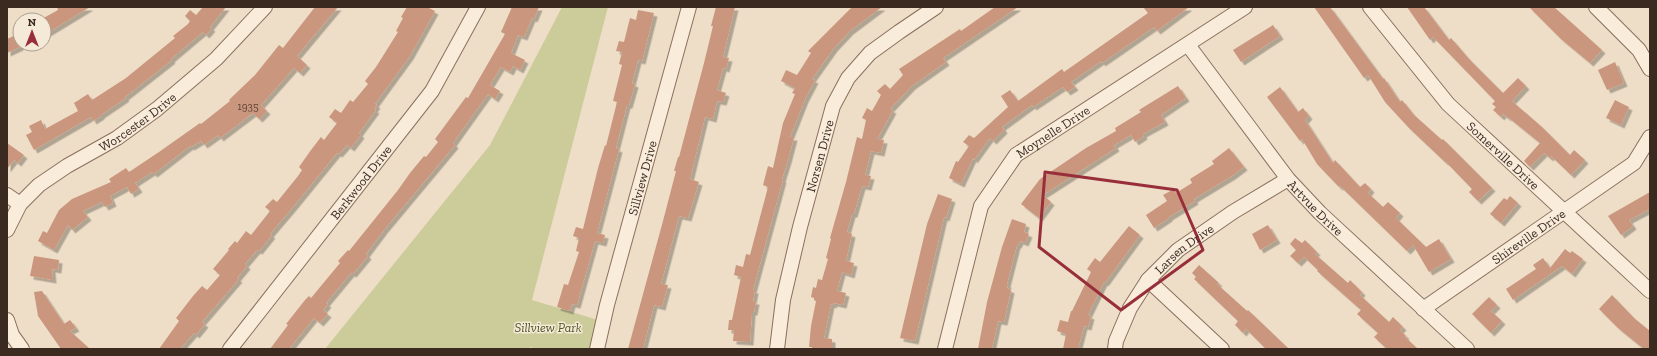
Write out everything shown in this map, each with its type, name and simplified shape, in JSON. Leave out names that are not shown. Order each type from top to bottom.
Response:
[{"type":"street","name":"Worcester Drive","points":[[7,230],[20,204],[39,185],[67,166],[117,138],[157,109],[216,59],[265,7]]},
{"type":"street","name":"Berkwood Drive","points":[[230,349],[432,91],[478,7]]},
{"type":"street","name":"Sillview Drive","points":[[597,349],[607,305],[689,7]]},
{"type":"street","name":"Norsen Drive","points":[[777,349],[783,300],[800,227],[833,106],[848,78],[870,53],[936,7]]},
{"type":"street","name":"Moynelle Drive","points":[[945,349],[981,206],[1016,155],[1245,7]]},
{"type":"street","name":"Somerville Drive","points":[[1370,7],[1448,104],[1650,291]]},
{"type":"street","points":[[1596,7],[1639,50],[1650,69]]},
{"type":"street","name":"Artvue Drive","points":[[1188,45],[1288,179],[1320,213],[1467,349]]},
{"type":"street","name":"Shireville Drive","points":[[1423,309],[1634,163],[1650,137]]},
{"type":"street","name":"Larsen Drive","points":[[1115,349],[1116,341],[1130,308],[1148,280],[1178,250],[1234,212],[1288,179]]},
{"type":"street","points":[[7,195],[20,204]]},
{"type":"street","points":[[1148,280],[1222,349]]},
{"type":"street","points":[[7,320],[12,334],[22,349]]},
{"type":"highlighted area","points":[[1045,172],[1177,190],[1203,250],[1121,310],[1039,247]]},
{"type":"green space","name":"Sillview Park","points":[[562,7],[608,7],[532,300],[598,320],[591,349],[537,349],[530,347],[530,349],[325,349],[490,145]]},
{"type":"building","points":[[57,7],[90,7],[52,30],[52,13],[58,10]]},
{"type":"building","points":[[203,7],[226,7],[210,27],[212,28],[206,35],[203,32],[171,59],[172,60],[125,97],[126,98],[101,116],[93,121],[91,117],[34,150],[26,135],[32,132],[29,126],[41,120],[45,129],[78,111],[74,103],[88,94],[92,100],[126,78],[175,38],[173,36],[190,21],[185,16],[190,10],[196,15]]},
{"type":"building","points":[[315,7],[338,7],[297,56],[307,65],[300,73],[294,68],[261,105],[267,111],[259,119],[253,113],[220,138],[218,135],[204,145],[201,141],[191,147],[190,146],[154,174],[152,172],[135,183],[139,189],[131,194],[127,187],[110,196],[113,203],[105,207],[102,202],[83,211],[88,217],[72,230],[68,225],[54,250],[38,241],[43,231],[47,233],[59,210],[72,199],[111,182],[109,179],[126,168],[129,172],[200,123],[201,124],[230,101],[229,100],[255,75],[279,45],[283,48]]},
{"type":"building","points":[[407,7],[427,7],[435,11],[410,56],[375,104],[377,105],[374,109],[376,110],[359,133],[361,135],[351,148],[347,145],[339,154],[337,153],[270,234],[272,235],[259,251],[257,250],[245,264],[247,266],[237,278],[239,279],[202,322],[205,324],[196,335],[194,333],[180,349],[159,349],[179,321],[176,318],[193,296],[202,286],[207,290],[220,275],[213,269],[229,250],[228,249],[235,241],[237,243],[246,231],[251,235],[270,211],[265,207],[273,199],[277,202],[302,170],[299,167],[311,150],[321,137],[324,140],[337,123],[329,117],[335,109],[341,113],[350,100],[353,102],[368,84],[365,81],[376,67],[398,32],[396,31],[403,18],[401,17]]},
{"type":"building","points":[[512,7],[539,7],[534,19],[532,18],[524,37],[518,35],[511,53],[525,60],[520,70],[513,66],[510,72],[501,67],[490,85],[500,91],[495,99],[488,94],[453,143],[455,145],[384,230],[366,254],[368,256],[353,274],[351,273],[326,303],[328,304],[323,310],[328,314],[320,323],[314,318],[289,349],[270,349],[288,325],[286,324],[305,300],[309,296],[311,298],[340,263],[338,261],[348,250],[349,251],[410,173],[438,142],[435,139],[466,97],[468,98],[505,34],[501,32]]},
{"type":"building","points":[[716,7],[735,7],[723,57],[729,58],[726,69],[723,68],[717,90],[726,93],[723,102],[717,101],[713,119],[705,117],[690,179],[699,182],[688,218],[679,216],[661,284],[668,285],[662,307],[654,305],[643,349],[628,349],[676,171],[674,171],[704,63]]},
{"type":"building","points":[[852,7],[882,7],[850,31],[834,48],[812,79],[815,80],[805,99],[790,137],[794,137],[753,290],[755,290],[753,301],[756,301],[754,312],[752,312],[750,342],[733,341],[734,330],[728,330],[729,320],[732,320],[741,277],[734,275],[736,265],[743,267],[746,254],[750,255],[768,187],[763,185],[768,166],[773,168],[783,123],[795,94],[792,93],[795,88],[781,81],[786,70],[797,75],[811,53],[808,51]]},
{"type":"building","points":[[995,7],[1018,7],[943,58],[946,62],[912,86],[890,109],[893,110],[877,139],[884,140],[881,153],[871,151],[865,175],[871,176],[868,187],[862,186],[847,232],[852,234],[846,261],[854,263],[851,275],[842,272],[837,291],[846,293],[843,305],[834,303],[833,305],[831,304],[824,338],[832,339],[832,349],[812,349],[812,347],[809,347],[816,301],[811,297],[813,287],[816,288],[818,279],[822,280],[828,259],[826,258],[830,238],[857,137],[862,139],[866,120],[862,118],[867,108],[872,111],[881,95],[877,91],[885,84],[890,89],[903,75],[899,69],[960,29],[961,31]]},
{"type":"building","points":[[1143,7],[1189,7],[1157,31],[1154,27],[1102,63],[1101,61],[1071,82],[1075,87],[1067,92],[1063,87],[1033,107],[1032,105],[1002,127],[1004,130],[993,141],[990,138],[974,160],[973,158],[961,184],[949,178],[956,161],[958,162],[969,146],[963,142],[969,135],[974,138],[1008,107],[1001,96],[1010,90],[1018,101],[1062,69],[1064,72],[1148,13]]},
{"type":"building","points":[[1314,7],[1330,7],[1383,79],[1384,78],[1400,102],[1402,100],[1413,114],[1442,140],[1443,139],[1492,188],[1478,201],[1469,192],[1472,189],[1446,162],[1409,128],[1385,102],[1368,75],[1364,78]]},
{"type":"building","points":[[1407,7],[1424,7],[1449,40],[1451,38],[1469,59],[1503,93],[1518,78],[1526,86],[1512,101],[1542,127],[1570,155],[1574,150],[1585,160],[1571,175],[1551,156],[1550,158],[1544,153],[1530,167],[1524,161],[1540,143],[1508,117],[1503,114],[1501,117],[1493,110],[1496,107],[1492,104],[1495,101],[1433,37],[1430,40]]},
{"type":"building","points":[[1529,7],[1554,7],[1602,50],[1590,63],[1561,39]]},
{"type":"building","points":[[638,10],[654,13],[642,61],[638,60],[632,83],[635,84],[629,105],[627,105],[616,148],[619,149],[597,233],[605,235],[603,243],[595,241],[577,305],[572,304],[570,311],[557,307],[564,284],[568,285],[579,252],[576,251],[579,238],[573,236],[576,227],[583,229],[598,168],[605,145],[606,146],[617,102],[613,101],[622,65],[619,64],[622,52],[616,51],[619,41],[624,42],[630,18],[636,20]]},
{"type":"building","points":[[1273,25],[1280,36],[1241,62],[1233,50]]},
{"type":"building","points":[[12,37],[12,51],[7,53],[7,39]]},
{"type":"building","points":[[1615,62],[1624,83],[1607,90],[1598,70]]},
{"type":"building","points":[[1178,86],[1186,98],[1161,115],[1165,122],[1143,134],[1144,136],[1135,142],[1131,135],[1114,145],[1116,148],[1043,195],[1051,202],[1039,218],[1021,204],[1040,179],[1086,148],[1116,131],[1115,128],[1141,112],[1139,110]]},
{"type":"building","points":[[1280,87],[1298,112],[1303,108],[1309,116],[1305,120],[1333,163],[1335,160],[1360,187],[1365,183],[1371,189],[1368,193],[1383,207],[1388,202],[1400,213],[1396,218],[1426,247],[1439,239],[1451,259],[1429,272],[1413,245],[1407,251],[1340,186],[1339,187],[1317,164],[1302,139],[1300,141],[1267,97]]},
{"type":"building","points":[[1615,100],[1629,107],[1621,125],[1606,118]]},
{"type":"building","points":[[7,143],[24,155],[18,163],[14,160],[7,169]]},
{"type":"building","points":[[1229,148],[1244,167],[1194,199],[1195,201],[1154,228],[1146,215],[1167,201],[1163,195],[1174,189],[1176,193],[1192,183],[1190,179],[1214,164],[1212,161]]},
{"type":"building","points":[[1650,192],[1650,209],[1629,220],[1633,226],[1621,235],[1608,216]]},
{"type":"building","points":[[938,194],[952,199],[946,218],[944,217],[915,341],[900,338],[927,224]]},
{"type":"building","points":[[1510,196],[1518,203],[1501,223],[1490,214],[1504,198],[1507,200]]},
{"type":"building","points":[[1012,219],[1026,224],[1024,232],[1029,234],[1025,243],[1020,241],[1017,245],[1007,284],[1007,288],[1011,290],[1004,322],[998,321],[992,349],[978,349],[987,302],[1002,247]]},
{"type":"building","points":[[1268,225],[1277,240],[1260,250],[1252,234]]},
{"type":"building","points":[[1129,226],[1140,235],[1105,283],[1104,282],[1088,315],[1091,316],[1088,327],[1084,326],[1078,349],[1063,349],[1066,334],[1057,331],[1060,320],[1068,322],[1071,311],[1091,272],[1087,269],[1095,258],[1100,262]]},
{"type":"building","points":[[1295,238],[1302,243],[1305,240],[1317,252],[1315,254],[1348,283],[1350,280],[1362,292],[1360,295],[1389,322],[1393,317],[1403,327],[1400,330],[1406,336],[1405,337],[1418,349],[1387,349],[1374,337],[1378,333],[1357,314],[1361,310],[1317,271],[1318,270],[1304,257],[1298,263],[1290,256],[1296,250],[1290,244]]},
{"type":"building","points":[[1565,249],[1570,253],[1572,251],[1583,259],[1572,274],[1562,266],[1513,300],[1506,289],[1536,269],[1533,265],[1543,258],[1550,268]]},
{"type":"building","points":[[34,256],[59,260],[58,270],[52,269],[53,280],[30,276]]},
{"type":"building","points":[[1199,265],[1219,283],[1217,284],[1247,311],[1248,310],[1289,349],[1266,349],[1246,329],[1243,333],[1235,325],[1238,321],[1194,279],[1196,277],[1192,273]]},
{"type":"building","points":[[42,291],[64,324],[70,320],[76,328],[70,331],[90,349],[61,349],[38,316],[34,292]]},
{"type":"building","points":[[1612,295],[1634,318],[1650,331],[1650,349],[1644,349],[1618,328],[1599,309]]},
{"type":"building","points":[[1489,297],[1497,305],[1491,311],[1502,321],[1491,333],[1472,314]]}]
